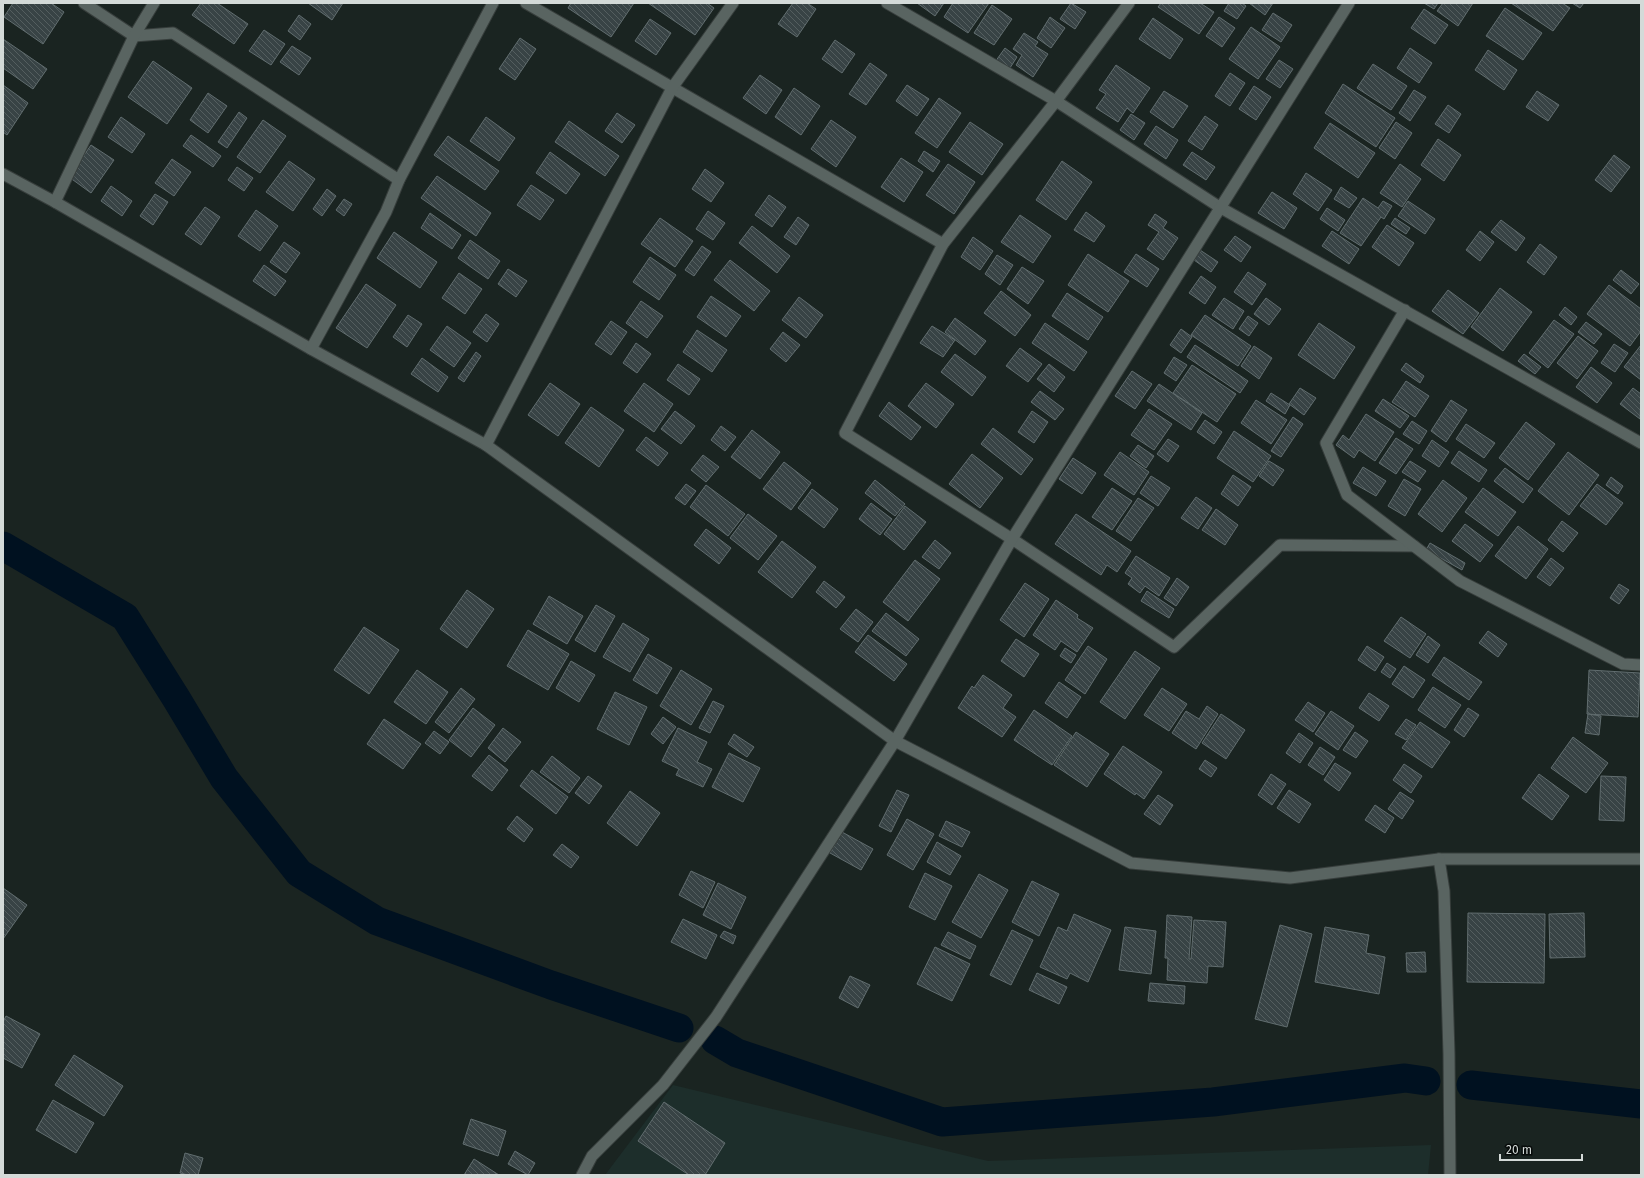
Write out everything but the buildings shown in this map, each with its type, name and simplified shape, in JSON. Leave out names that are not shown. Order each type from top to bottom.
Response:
[{"type":"street","points":[[84,3],[134,36],[173,33],[399,180]]},
{"type":"street","points":[[55,202],[134,36],[154,3]]},
{"type":"street","points":[[311,349],[386,212],[399,180],[494,3]]},
{"type":"street","points":[[526,3],[943,244]]},
{"type":"street","points":[[486,445],[672,88],[733,3]]},
{"type":"street","points":[[887,3],[1056,101],[1221,208],[1641,443]]},
{"type":"street","points":[[1129,3],[1056,101],[943,244],[844,433],[1012,539],[1174,647],[1280,545],[1414,546]]},
{"type":"street","points":[[582,1175],[592,1156],[663,1085],[716,1017],[895,741],[1012,539],[1349,3]]},
{"type":"street","points":[[3,174],[55,202],[311,349],[486,445],[895,741],[1131,864],[1290,878],[1439,860],[1641,859]]},
{"type":"street","points":[[1405,310],[1326,443],[1347,495],[1460,581],[1623,664],[1641,665]]},
{"type":"street","points":[[1439,860],[1444,891],[1449,1054],[1450,1175]]},
{"type":"shaded area","points":[[673,1085],[988,1161],[1431,1145],[1428,1175],[605,1175]]},
{"type":"waterway","points":[[3,546],[125,617],[224,778],[299,873],[377,921],[551,985],[679,1028]]},
{"type":"waterway","points":[[715,1040],[737,1053],[942,1122],[1213,1102],[1405,1078],[1426,1081]]},
{"type":"waterway","points":[[1471,1085],[1641,1104]]}]
